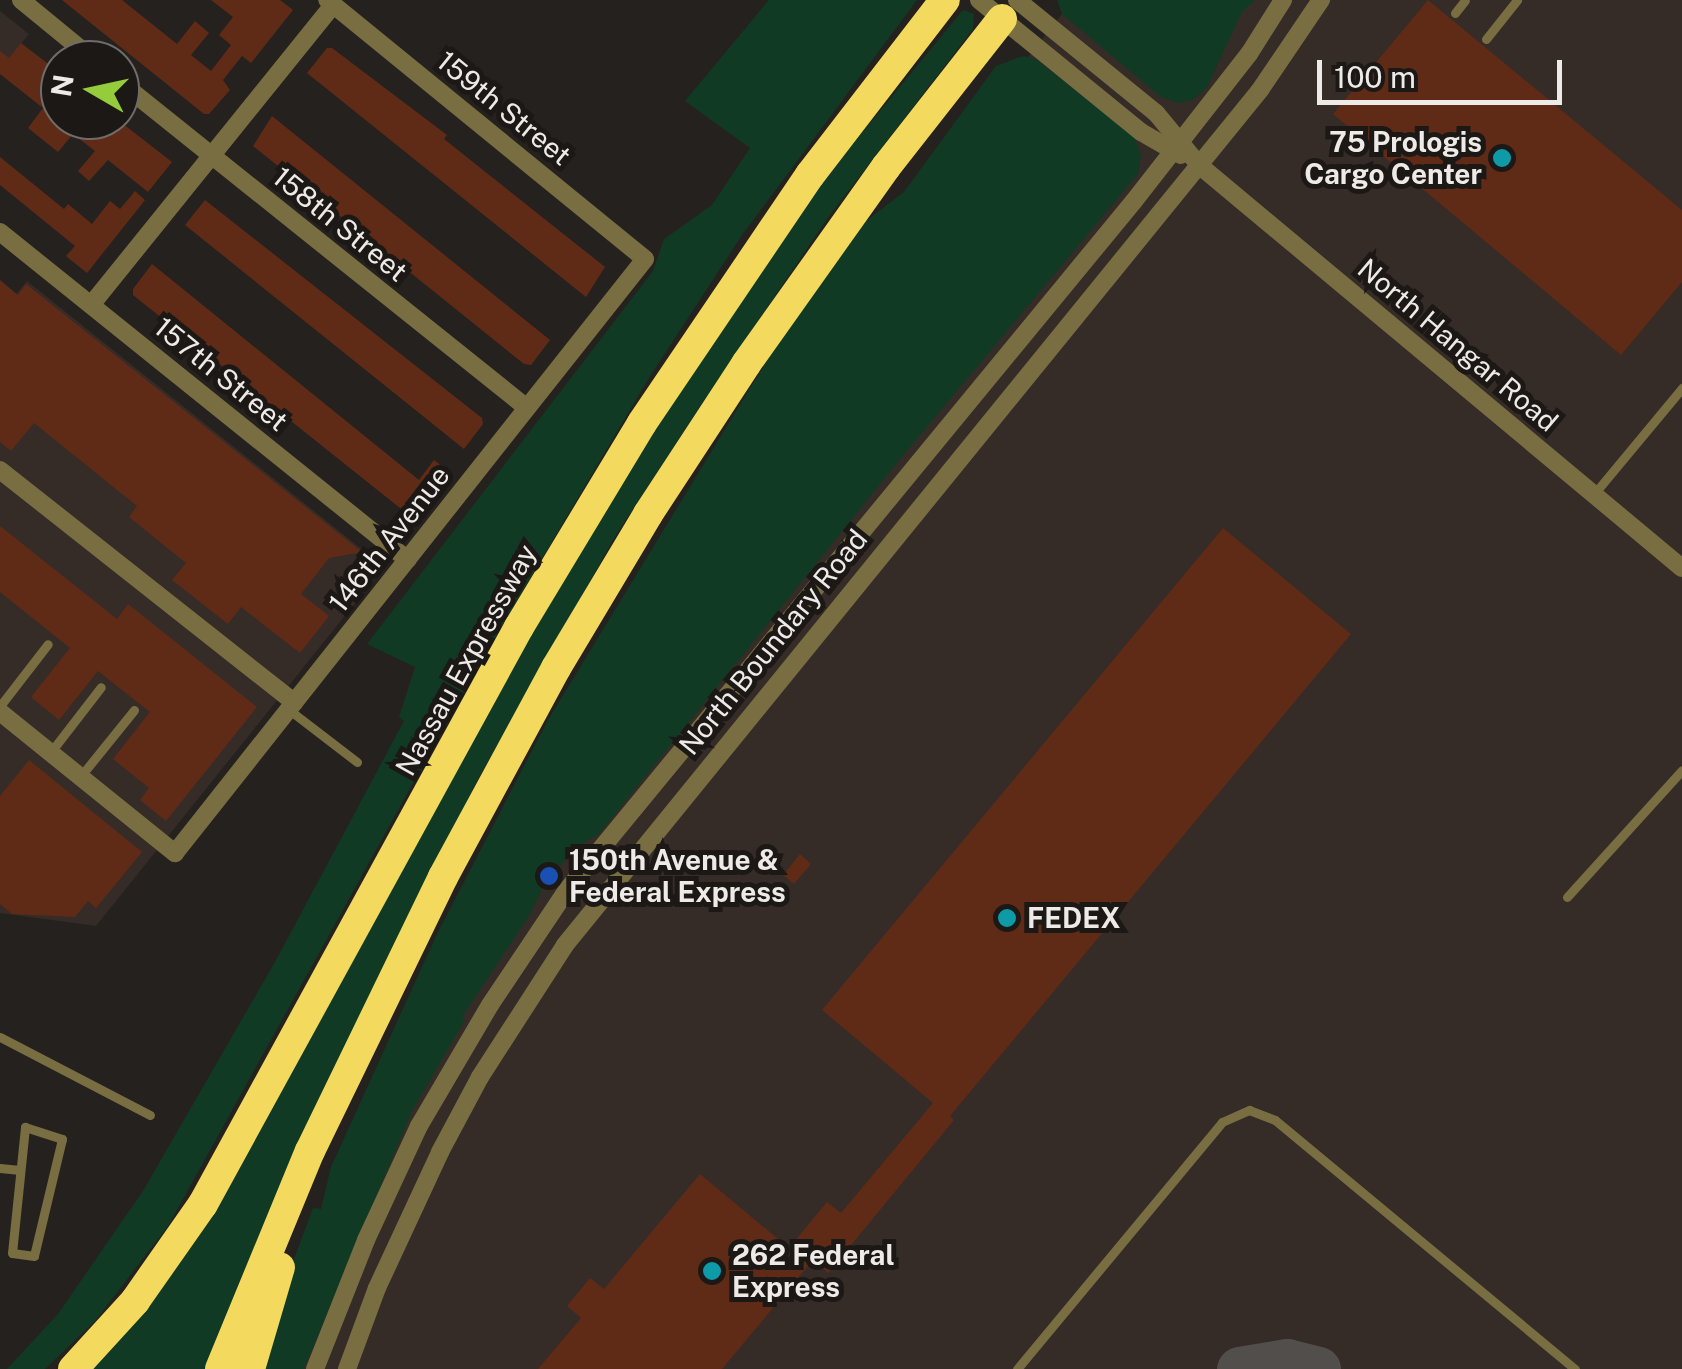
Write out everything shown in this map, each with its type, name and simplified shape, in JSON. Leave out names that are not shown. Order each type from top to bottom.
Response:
[{"type":"highway","name":"Nassau Expressway","points":[[74,1369],[135,1301],[203,1204],[510,644],[642,423],[810,175],[945,0]]},
{"type":"highway","points":[[220,1369],[297,1178],[499,771],[648,514],[814,266],[1000,6]]},
{"type":"highway","points":[[250,1369],[289,1238],[362,1044]]},
{"type":"street","points":[[21,0],[70,40]]},
{"type":"street","name":"North Boundary Road","points":[[315,1369],[366,1240],[419,1126],[490,1005],[567,890],[1176,146],[1248,54],[1283,0]]},
{"type":"street","name":"North Boundary Road","points":[[347,1369],[376,1288],[452,1128],[565,945],[1200,165],[1280,64],[1321,0]]},
{"type":"street","points":[[91,306],[330,2]]},
{"type":"street","name":"159th Street","points":[[330,2],[646,259]]},
{"type":"street","name":"North Hangar Road","points":[[1000,6],[1140,132],[1176,146],[1200,165],[1682,568]]},
{"type":"street","name":"158th Street","points":[[140,98],[527,408]]},
{"type":"street","name":"157th Street","points":[[0,232],[408,560]]},
{"type":"street","name":"146th Avenue","points":[[80,777],[175,853],[646,259]]},
{"type":"street","points":[[0,470],[291,706]]},
{"type":"street","points":[[0,709],[80,777]]},
{"type":"lane","points":[[1455,13],[1465,0]]},
{"type":"lane","points":[[1486,39],[1518,0]]},
{"type":"lane","points":[[1594,494],[1682,388]]},
{"type":"lane","points":[[0,709],[48,644]]},
{"type":"lane","points":[[50,752],[101,688]]},
{"type":"lane","points":[[291,706],[357,762]]},
{"type":"lane","points":[[80,777],[134,710]]},
{"type":"lane","points":[[1567,897],[1682,770]]},
{"type":"lane","points":[[0,1037],[150,1115]]},
{"type":"lane","points":[[1017,1369],[1222,1122],[1249,1110],[1275,1120],[1575,1369]]},
{"type":"lane","points":[[25,1127],[62,1139],[34,1256],[12,1253],[20,1170],[25,1127]]},
{"type":"lane","points":[[0,1168],[20,1170]]},
{"type":"shaded area","points":[[1073,0],[1682,0],[1682,1369],[279,1369],[354,1164],[989,106]]},
{"type":"shaded area","points":[[0,11],[29,34],[0,70]]},
{"type":"shaded area","points":[[27,281],[384,567],[96,926],[0,913],[0,314]]},
{"type":"green space","points":[[769,0],[917,0],[742,235],[647,381],[470,680],[168,1226],[95,1321],[45,1369],[7,1369],[58,1314],[143,1191],[275,962],[404,721],[399,717],[415,667],[367,644],[653,271],[664,239],[712,205],[750,148],[685,101]]},
{"type":"green space","points":[[1057,0],[1255,0],[1242,12],[1207,87],[1193,100],[1178,103],[1161,97],[1062,14]]},
{"type":"green space","points":[[963,10],[974,14],[973,29],[829,216],[699,408],[616,535],[478,779],[329,1081],[209,1369],[87,1369],[174,1272],[238,1164],[513,660],[647,437],[820,184]]},
{"type":"green space","points":[[1023,56],[1036,59],[1134,137],[1141,154],[1138,174],[901,458],[599,834],[576,847],[560,866],[555,863],[529,916],[462,1017],[465,1020],[412,1111],[304,1369],[264,1369],[291,1267],[313,1208],[321,1209],[331,1167],[437,934],[548,720],[772,352],[862,224],[904,192],[996,66]]},
{"type":"building","points":[[62,0],[122,0],[177,44],[195,21],[209,33],[191,55],[211,71],[231,45],[219,35],[233,17],[211,0],[280,0],[293,10],[251,63],[242,56],[223,80],[230,90],[209,114],[140,63],[140,40],[112,40]]},
{"type":"building","name":"75 Prologis Cargo Center","points":[[1428,0],[1682,210],[1682,282],[1621,355],[1333,114]]},
{"type":"building","points":[[21,43],[40,58],[40,106],[0,74],[0,51],[9,58]]},
{"type":"building","points":[[327,48],[447,135],[444,139],[605,267],[586,297],[307,73]]},
{"type":"building","points":[[40,112],[40,138],[28,128]]},
{"type":"building","points":[[272,116],[550,340],[531,365],[524,364],[253,146]]},
{"type":"building","points":[[140,137],[172,162],[148,192],[108,160],[89,181],[78,171],[95,151],[81,140]]},
{"type":"building","points":[[43,140],[68,140],[58,152]]},
{"type":"building","points":[[0,157],[64,209],[68,204],[92,224],[110,201],[120,209],[135,191],[145,200],[87,273],[66,256],[75,246],[0,185]]},
{"type":"building","points":[[205,200],[482,418],[483,424],[464,449],[185,225]]},
{"type":"building","points":[[152,264],[419,480],[434,460],[448,471],[412,513],[405,512],[133,295],[133,289]]},
{"type":"building","points":[[0,280],[18,295],[26,284],[362,552],[329,558],[301,594],[329,616],[300,653],[241,607],[228,624],[172,580],[186,563],[129,517],[137,506],[34,423],[11,451],[0,442]]},
{"type":"building","points":[[0,526],[117,619],[128,604],[257,707],[166,821],[140,800],[149,788],[113,759],[150,712],[98,671],[59,720],[31,697],[70,648],[0,592]]},
{"type":"building","name":"FEDEX","points":[[1223,528],[1351,634],[950,1116],[954,1120],[828,1273],[813,1260],[722,1369],[538,1369],[581,1318],[567,1306],[590,1278],[604,1289],[700,1174],[789,1248],[827,1202],[841,1213],[933,1103],[822,1010]]},
{"type":"building","points":[[29,760],[142,852],[96,908],[88,901],[75,917],[12,914],[0,904],[0,796]]},
{"type":"building","points":[[800,854],[811,864],[794,884],[783,875]]},
{"type":"taxiway","points":[[1239,1369],[1287,1361],[1318,1369]]},
{"type":"place","name":"75 Prologis Cargo Center","points":[[1502,158]]},
{"type":"place","name":"150th Avenue & Federal Express","points":[[549,876]]},
{"type":"place","name":"FEDEX","points":[[1007,918]]},
{"type":"place","name":"262 Federal Express","points":[[712,1271]]}]
